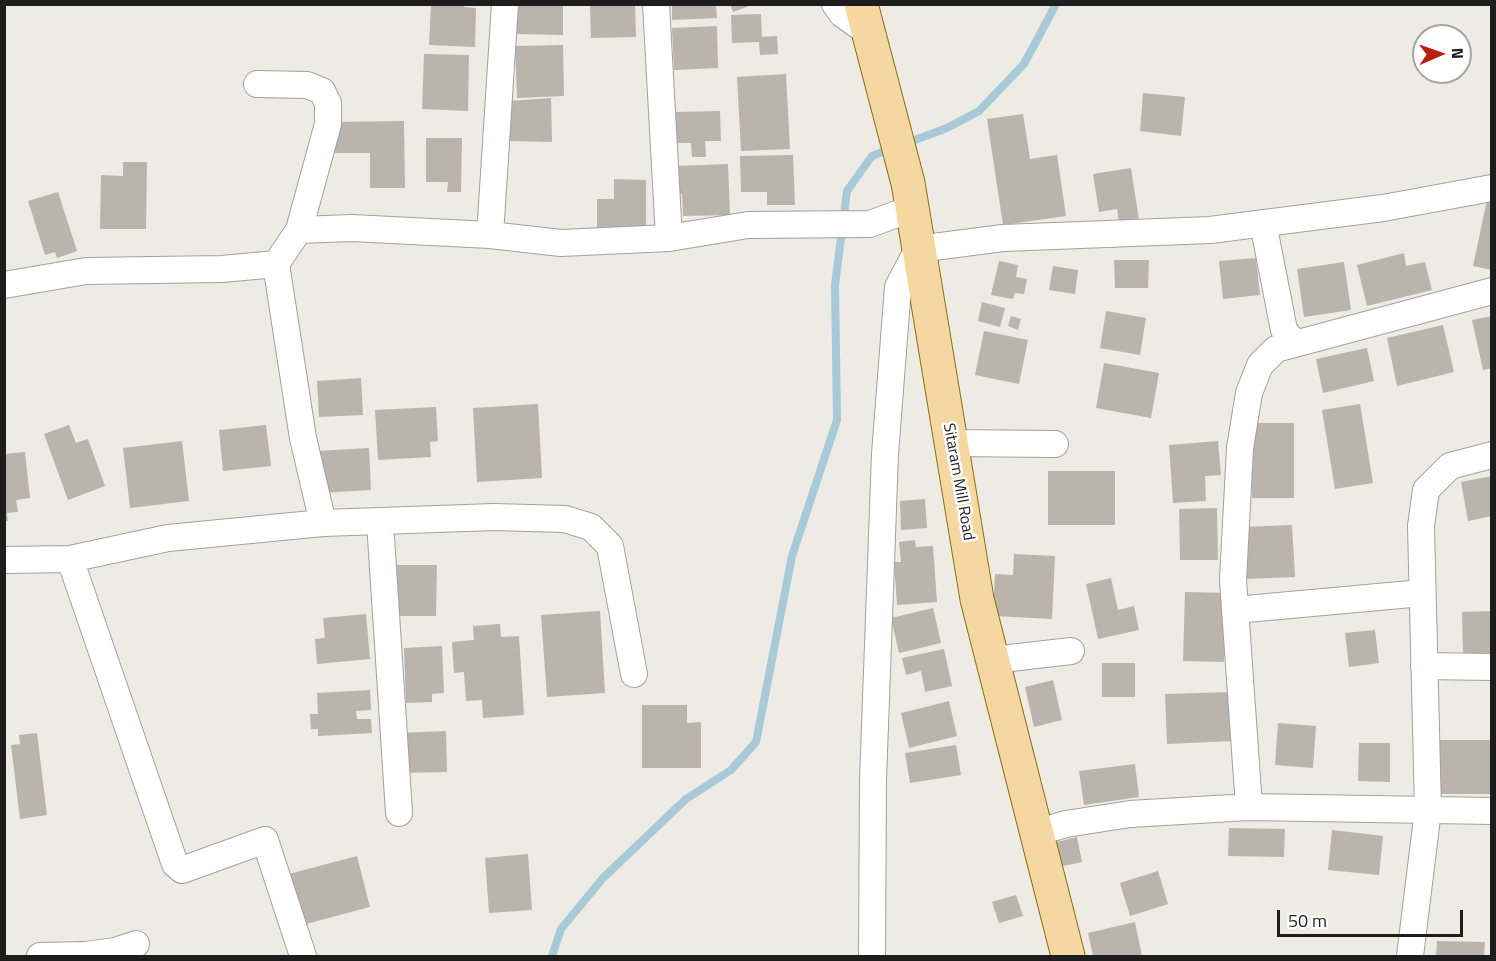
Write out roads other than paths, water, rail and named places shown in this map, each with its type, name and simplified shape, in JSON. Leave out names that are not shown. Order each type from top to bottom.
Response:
[{"type":"main road","name":"Sitaram Mill Road","points":[[864,18],[894,125],[910,195],[977,599],[1068,957]]},
{"type":"street","points":[[490,235],[505,4]]},
{"type":"street","points":[[656,4],[669,238]]},
{"type":"street","points":[[835,4],[842,14],[864,18]]},
{"type":"street","points":[[257,84],[307,85],[322,91],[328,102],[328,124],[299,230],[276,264],[303,438],[323,523]]},
{"type":"street","points":[[872,957],[873,780],[885,454],[898,287],[907,265],[918,249],[1003,238],[1210,230],[1383,208],[1491,188]]},
{"type":"street","points":[[299,230],[352,228],[490,235],[561,243],[669,238],[748,225],[870,224],[910,195]]},
{"type":"street","points":[[1263,223],[1284,330],[1296,344]]},
{"type":"street","points":[[4,285],[86,271],[222,269],[276,264]]},
{"type":"street","points":[[1249,807],[1233,580],[1240,448],[1249,393],[1260,365],[1276,349],[1491,291]]},
{"type":"street","points":[[951,442],[1055,444]]},
{"type":"street","points":[[1410,957],[1428,810],[1421,526],[1426,490],[1449,466],[1491,455]]},
{"type":"street","points":[[4,560],[70,559],[168,538],[323,523],[565,519],[591,527],[610,546],[634,675]]},
{"type":"street","points":[[380,522],[399,813]]},
{"type":"street","points":[[70,559],[175,864],[182,870],[265,840],[303,957]]},
{"type":"street","points":[[1235,610],[1422,593]]},
{"type":"street","points":[[993,660],[1071,651]]},
{"type":"street","points":[[1424,666],[1491,667]]},
{"type":"street","points":[[1035,833],[1066,824],[1121,815],[1249,807],[1491,811]]},
{"type":"street","points":[[40,957],[86,955],[115,951],[136,944]]},
{"type":"waterway","points":[[904,144],[947,128],[979,111],[1024,64],[1056,4]]},
{"type":"waterway","points":[[552,956],[561,929],[603,878],[686,799],[731,770],[756,742],[792,556],[837,420],[835,285],[847,191],[872,156],[890,149]]}]
